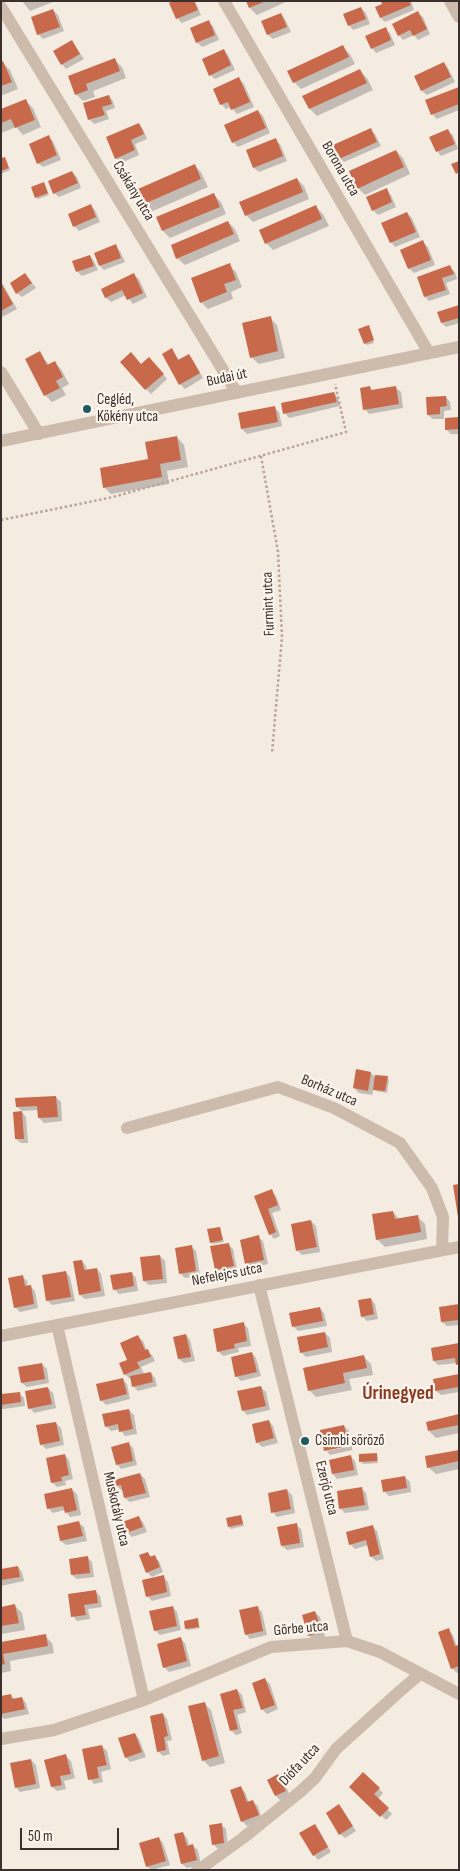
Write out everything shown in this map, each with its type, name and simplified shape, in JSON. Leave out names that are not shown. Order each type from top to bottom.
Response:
[{"type":"street","name":"Borona utca","points":[[224,1],[428,353]]},
{"type":"street","points":[[450,1],[459,17]]},
{"type":"street","name":"Csákány utca","points":[[1,7],[237,393]]},
{"type":"street","name":"Budai út","points":[[1,441],[459,346]]},
{"type":"street","points":[[1,372],[39,434]]},
{"type":"street","name":"Borház utca","points":[[127,1128],[278,1087],[334,1108],[400,1143],[432,1188],[443,1217],[442,1250]]},
{"type":"street","name":"Nefelejcs utca","points":[[1,1336],[459,1247]]},
{"type":"street","name":"Ezerjó utca","points":[[259,1285],[347,1641]]},
{"type":"street","name":"Muskotály utca","points":[[57,1325],[144,1700]]},
{"type":"street","name":"Görbe utca","points":[[1,1739],[54,1730],[144,1700],[271,1647],[347,1641],[380,1652],[459,1694]]},
{"type":"street","name":"Diófa utca","points":[[197,1870],[243,1838],[301,1791],[315,1778],[336,1749],[420,1674]]},
{"type":"path","points":[[1,520],[113,497],[346,432],[333,373]]},
{"type":"path","name":"Furmint utca","points":[[260,456],[278,552],[282,637],[272,752]]},
{"type":"building","points":[[173,1],[194,1],[198,10],[176,19],[169,3]]},
{"type":"building","points":[[246,1],[266,1],[249,8]]},
{"type":"building","points":[[381,1],[409,1],[411,5],[380,18],[375,7],[382,4]]},
{"type":"building","points":[[361,7],[366,19],[348,26],[343,14]]},
{"type":"building","points":[[53,9],[60,27],[37,35],[31,17]]},
{"type":"building","points":[[418,11],[427,29],[413,36],[410,30],[398,36],[392,24]]},
{"type":"building","points":[[281,13],[287,27],[267,35],[261,21]]},
{"type":"building","points":[[209,20],[215,35],[196,43],[190,28]]},
{"type":"building","points":[[386,27],[391,40],[371,49],[365,36]]},
{"type":"building","points":[[72,40],[80,54],[61,65],[53,51]]},
{"type":"building","points":[[343,45],[349,57],[293,83],[287,71]]},
{"type":"building","points":[[224,49],[231,65],[209,76],[202,59]]},
{"type":"building","points":[[115,58],[120,71],[86,84],[88,90],[75,95],[68,76]]},
{"type":"building","points":[[3,61],[12,82],[1,86],[1,62]]},
{"type":"building","points":[[444,62],[451,77],[421,91],[414,76]]},
{"type":"building","points":[[360,69],[367,83],[309,109],[302,96]]},
{"type":"building","points":[[239,77],[250,102],[231,110],[228,102],[220,105],[213,89]]},
{"type":"building","points":[[459,87],[459,104],[431,115],[425,100]]},
{"type":"building","points":[[109,95],[112,104],[102,107],[105,115],[88,120],[83,103]]},
{"type":"building","points":[[26,99],[35,120],[15,128],[11,119],[1,123],[1,109]]},
{"type":"building","points":[[258,110],[266,128],[232,143],[224,125]]},
{"type":"building","points":[[139,123],[144,134],[131,140],[135,150],[115,159],[106,137]]},
{"type":"building","points":[[371,128],[377,142],[339,159],[333,145]]},
{"type":"building","points":[[448,129],[455,144],[436,152],[429,137]]},
{"type":"building","points":[[49,135],[57,155],[37,164],[29,144]]},
{"type":"building","points":[[276,138],[283,156],[253,168],[246,150]]},
{"type":"building","points":[[396,150],[404,167],[357,189],[349,171]]},
{"type":"building","points":[[5,157],[9,168],[1,171],[1,158]]},
{"type":"building","points":[[459,161],[459,172],[456,174],[451,164]]},
{"type":"building","points":[[195,164],[201,179],[144,204],[138,189]]},
{"type":"building","points":[[72,171],[78,183],[53,194],[48,181]]},
{"type":"building","points":[[297,178],[303,192],[245,216],[239,202]]},
{"type":"building","points":[[44,182],[48,193],[35,198],[31,187]]},
{"type":"building","points":[[387,188],[392,202],[372,211],[366,197]]},
{"type":"building","points":[[214,193],[220,207],[162,231],[156,217]]},
{"type":"building","points":[[91,204],[96,217],[73,227],[68,214]]},
{"type":"building","points":[[316,205],[322,219],[265,244],[259,230]]},
{"type":"building","points":[[407,212],[416,232],[390,243],[381,223]]},
{"type":"building","points":[[228,221],[234,234],[176,259],[171,245]]},
{"type":"building","points":[[423,240],[431,260],[408,269],[400,250]]},
{"type":"building","points":[[116,244],[121,258],[99,266],[94,253]]},
{"type":"building","points":[[90,255],[94,266],[76,272],[72,261]]},
{"type":"building","points":[[230,263],[236,280],[224,284],[227,292],[200,303],[191,278]]},
{"type":"building","points":[[450,265],[454,274],[442,278],[446,290],[424,297],[417,277]]},
{"type":"building","points":[[25,273],[32,283],[16,294],[10,283]]},
{"type":"building","points":[[134,273],[143,293],[127,300],[122,290],[105,298],[101,289]]},
{"type":"building","points":[[1,283],[13,304],[1,311]]},
{"type":"building","points":[[459,305],[459,318],[441,323],[437,312]]},
{"type":"building","points":[[271,316],[278,351],[250,358],[242,323]]},
{"type":"building","points":[[369,325],[374,340],[364,344],[358,329]]},
{"type":"building","points":[[172,348],[178,360],[189,354],[200,373],[179,385],[162,354]]},
{"type":"building","points":[[40,351],[47,365],[55,361],[63,377],[56,381],[60,388],[44,396],[25,359]]},
{"type":"building","points":[[131,352],[141,364],[149,357],[164,374],[145,390],[120,362]]},
{"type":"building","points":[[370,386],[371,390],[396,386],[399,404],[363,410],[360,388]]},
{"type":"building","points":[[334,392],[337,402],[283,414],[281,403]]},
{"type":"building","points":[[446,396],[447,406],[440,407],[440,414],[427,415],[426,397]]},
{"type":"building","points":[[275,406],[278,422],[241,429],[238,413]]},
{"type":"building","points":[[459,417],[459,429],[445,430],[445,418]]},
{"type":"building","points":[[177,436],[181,460],[160,464],[162,477],[103,488],[100,468],[148,459],[145,442]]},
{"type":"building","points":[[356,1069],[371,1072],[368,1091],[353,1088]]},
{"type":"building","points":[[375,1075],[388,1076],[385,1091],[373,1090]]},
{"type":"building","points":[[56,1096],[58,1117],[38,1118],[37,1106],[16,1107],[15,1098]]},
{"type":"building","points":[[22,1111],[24,1139],[15,1139],[13,1112]]},
{"type":"building","points":[[459,1184],[459,1217],[458,1217],[453,1185]]},
{"type":"building","points":[[272,1189],[278,1205],[268,1209],[276,1232],[269,1235],[254,1196]]},
{"type":"building","points":[[393,1211],[395,1219],[418,1215],[421,1232],[376,1240],[372,1214]]},
{"type":"building","points":[[311,1220],[317,1247],[296,1251],[291,1224]]},
{"type":"building","points":[[220,1227],[223,1240],[210,1243],[207,1229]]},
{"type":"building","points":[[259,1235],[264,1260],[245,1264],[240,1240]]},
{"type":"building","points":[[229,1243],[234,1266],[215,1270],[210,1246]]},
{"type":"building","points":[[192,1245],[196,1271],[179,1274],[175,1248]]},
{"type":"building","points":[[160,1255],[163,1279],[143,1281],[140,1257]]},
{"type":"building","points":[[82,1260],[84,1270],[97,1268],[101,1291],[79,1295],[73,1261]]},
{"type":"building","points":[[66,1271],[71,1297],[46,1301],[42,1275]]},
{"type":"building","points":[[132,1272],[134,1286],[113,1290],[110,1275]]},
{"type":"building","points":[[23,1275],[25,1286],[31,1285],[34,1304],[14,1308],[8,1278]]},
{"type":"building","points":[[371,1298],[374,1314],[361,1317],[358,1300]]},
{"type":"building","points":[[459,1304],[459,1320],[441,1322],[439,1307]]},
{"type":"building","points":[[320,1307],[323,1321],[292,1327],[289,1313]]},
{"type":"building","points":[[244,1322],[247,1341],[234,1344],[235,1348],[217,1352],[213,1329]]},
{"type":"building","points":[[325,1332],[328,1347],[300,1353],[297,1337]]},
{"type":"building","points":[[186,1334],[191,1357],[178,1359],[173,1337]]},
{"type":"building","points":[[138,1335],[145,1350],[148,1349],[151,1357],[137,1362],[140,1368],[124,1375],[119,1363],[127,1360],[120,1343]]},
{"type":"building","points":[[459,1343],[459,1364],[456,1365],[455,1358],[433,1361],[431,1348]]},
{"type":"building","points":[[252,1352],[257,1372],[235,1377],[231,1357]]},
{"type":"building","points":[[364,1355],[367,1368],[343,1373],[345,1383],[308,1391],[303,1368]]},
{"type":"building","points":[[42,1363],[45,1379],[21,1383],[18,1367]]},
{"type":"building","points":[[151,1372],[153,1382],[132,1387],[130,1376]]},
{"type":"building","points":[[459,1374],[459,1387],[435,1391],[433,1379]]},
{"type":"building","points":[[123,1378],[127,1394],[100,1401],[96,1384]]},
{"type":"building","points":[[261,1386],[266,1406],[242,1411],[237,1391]]},
{"type":"building","points":[[48,1387],[52,1404],[28,1409],[25,1391]]},
{"type":"building","points":[[20,1392],[21,1402],[1,1405],[1,1394]]},
{"type":"building","points":[[129,1409],[133,1429],[119,1432],[118,1424],[105,1427],[102,1414]]},
{"type":"building","points":[[459,1414],[459,1425],[428,1431],[426,1422]]},
{"type":"building","points":[[269,1420],[274,1438],[256,1443],[252,1424]]},
{"type":"building","points":[[56,1422],[60,1441],[40,1445],[36,1425]]},
{"type":"building","points":[[344,1425],[349,1446],[324,1451],[320,1430]]},
{"type":"building","points":[[129,1442],[133,1461],[116,1465],[111,1447]]},
{"type":"building","points":[[459,1450],[459,1461],[427,1468],[425,1456]]},
{"type":"building","points":[[377,1453],[377,1461],[359,1462],[359,1454]]},
{"type":"building","points":[[65,1454],[69,1475],[61,1477],[62,1481],[51,1483],[46,1458]]},
{"type":"building","points":[[351,1455],[354,1470],[332,1474],[329,1460]]},
{"type":"building","points":[[140,1473],[146,1493],[124,1498],[121,1485],[115,1486],[114,1480]]},
{"type":"building","points":[[405,1476],[407,1488],[383,1492],[381,1480]]},
{"type":"building","points":[[362,1487],[365,1505],[339,1509],[337,1491]]},
{"type":"building","points":[[72,1488],[77,1510],[65,1513],[63,1506],[47,1509],[44,1494]]},
{"type":"building","points":[[287,1489],[291,1509],[271,1513],[268,1493]]},
{"type":"building","points":[[241,1515],[243,1524],[228,1527],[226,1518]]},
{"type":"building","points":[[139,1516],[143,1527],[126,1533],[122,1522]]},
{"type":"building","points":[[79,1521],[83,1536],[60,1541],[57,1526]]},
{"type":"building","points":[[297,1523],[300,1543],[281,1546],[277,1527]]},
{"type":"building","points":[[373,1525],[380,1554],[370,1557],[366,1540],[349,1545],[346,1532]]},
{"type":"building","points":[[148,1552],[150,1557],[155,1555],[160,1567],[146,1573],[139,1555]]},
{"type":"building","points":[[88,1556],[90,1573],[71,1575],[69,1559]]},
{"type":"building","points":[[18,1566],[20,1577],[1,1580],[1,1569]]},
{"type":"building","points":[[164,1575],[167,1592],[146,1597],[142,1580]]},
{"type":"building","points":[[96,1590],[98,1603],[84,1605],[86,1615],[71,1617],[68,1594]]},
{"type":"building","points":[[15,1604],[19,1623],[1,1626],[1,1607]]},
{"type":"building","points":[[173,1606],[177,1626],[154,1631],[149,1611]]},
{"type":"building","points":[[258,1606],[263,1631],[245,1635],[239,1610]]},
{"type":"building","points":[[315,1611],[322,1632],[308,1636],[302,1615]]},
{"type":"building","points":[[198,1618],[199,1627],[185,1629],[184,1621]]},
{"type":"building","points":[[449,1628],[455,1646],[459,1645],[459,1666],[451,1669],[438,1632]]},
{"type":"building","points":[[46,1634],[48,1646],[3,1654],[5,1664],[1,1665],[1,1642]]},
{"type":"building","points":[[181,1637],[187,1661],[163,1668],[157,1644]]},
{"type":"building","points":[[265,1678],[275,1705],[261,1710],[252,1683]]},
{"type":"building","points":[[237,1689],[243,1708],[233,1710],[238,1729],[230,1731],[220,1694]]},
{"type":"building","points":[[11,1694],[12,1699],[22,1697],[25,1709],[1,1714],[1,1696]]},
{"type":"building","points":[[205,1702],[219,1756],[202,1761],[188,1706]]},
{"type":"building","points":[[163,1713],[168,1736],[164,1737],[166,1750],[157,1752],[150,1716]]},
{"type":"building","points":[[135,1733],[142,1752],[125,1758],[118,1738]]},
{"type":"building","points":[[102,1745],[107,1765],[97,1767],[99,1778],[88,1780],[82,1749]]},
{"type":"building","points":[[66,1754],[71,1774],[60,1776],[62,1785],[51,1787],[44,1760]]},
{"type":"building","points":[[31,1759],[36,1784],[15,1788],[10,1763]]},
{"type":"building","points":[[363,1772],[380,1788],[374,1794],[389,1808],[380,1817],[349,1787]]},
{"type":"building","points":[[278,1774],[286,1791],[275,1796],[267,1780]]},
{"type":"building","points":[[241,1786],[247,1802],[253,1800],[259,1815],[241,1822],[230,1790]]},
{"type":"building","points":[[339,1804],[353,1826],[339,1835],[326,1813]]},
{"type":"building","points":[[222,1823],[224,1843],[212,1845],[209,1825]]},
{"type":"building","points":[[315,1824],[328,1847],[313,1856],[299,1833]]},
{"type":"building","points":[[183,1832],[187,1846],[193,1844],[197,1860],[181,1864],[174,1834]]},
{"type":"building","points":[[159,1837],[166,1861],[146,1867],[139,1843]]},
{"type":"place","name":"Cegléd, Kökény utca","points":[[87,409]]},
{"type":"place","name":"Csimbi söröző","points":[[305,1441]]},
{"type":"district","name":"Úrinegyed","points":[[398,1394]]}]
